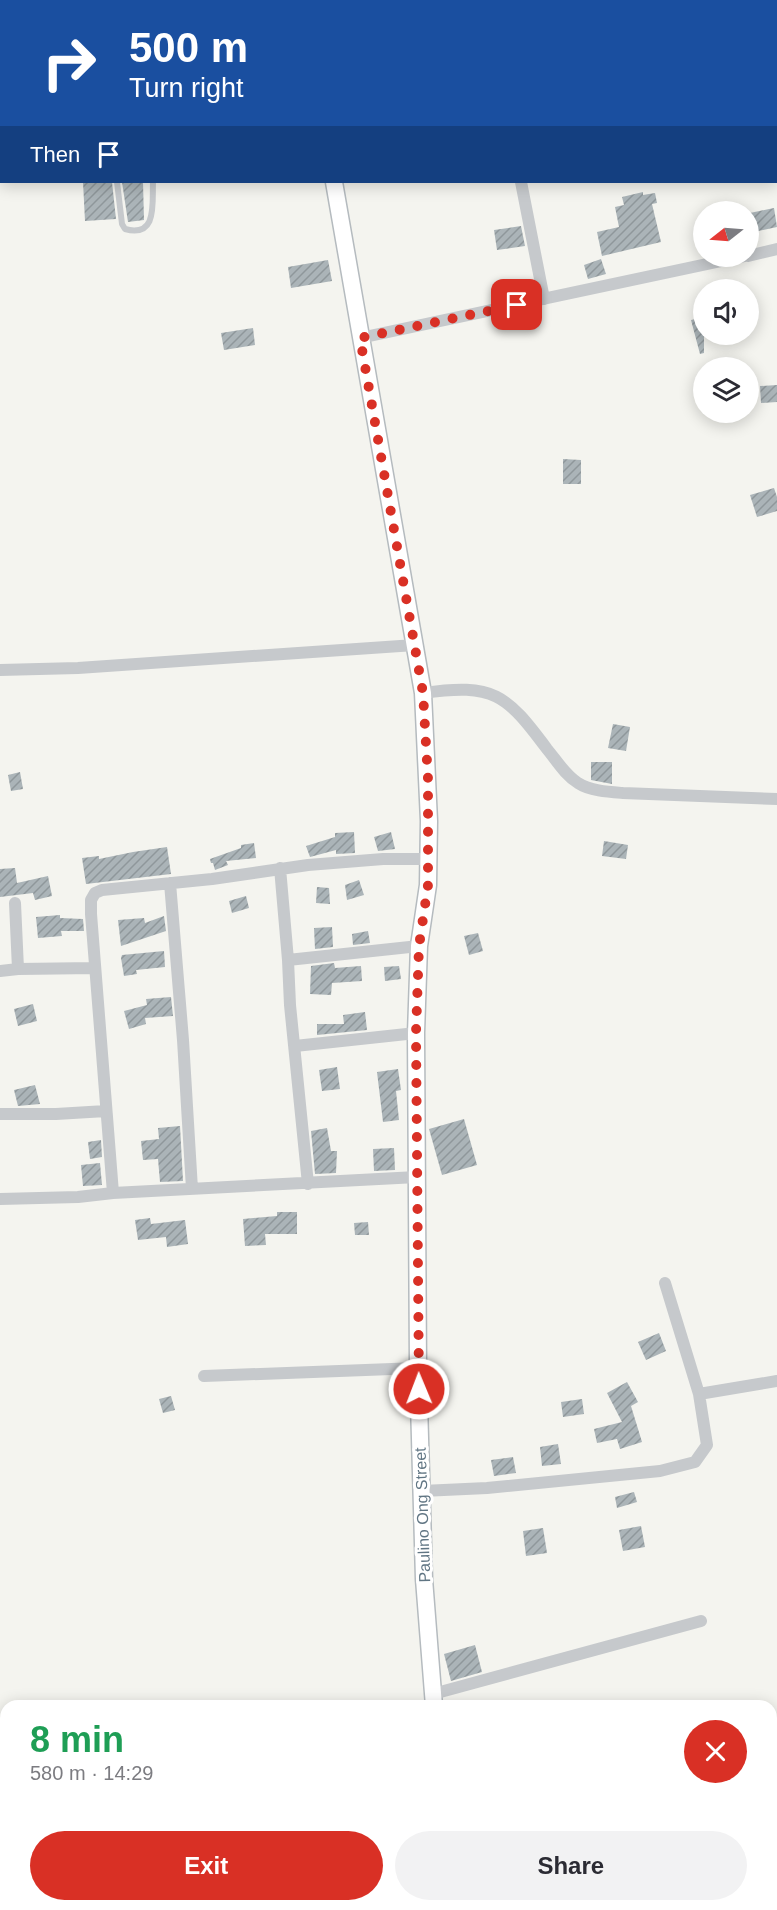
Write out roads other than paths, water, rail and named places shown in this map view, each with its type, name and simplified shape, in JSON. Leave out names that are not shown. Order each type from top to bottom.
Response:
[{"type":"street","name":"Paulino Ong Street","points":[[334,183],[423,693],[428,779],[428,885],[419,946],[416,1033],[418,1368],[423,1580],[434,1700]]},
{"type":"street","points":[[520,183],[544,299]]},
{"type":"street","points":[[759,253],[777,249]]},
{"type":"street","points":[[360,338],[695,267]]},
{"type":"street","points":[[0,670],[101,667],[415,645]]},
{"type":"street","points":[[423,693],[452,689],[475,690],[495,695],[514,708],[566,773],[579,784],[598,790],[777,799]]},
{"type":"street","points":[[113,1193],[91,914],[91,900],[95,893],[102,890],[212,879],[280,867],[383,859],[427,859]]},
{"type":"street","points":[[280,867],[290,1005],[308,1184]]},
{"type":"street","points":[[170,883],[184,1052],[192,1189]]},
{"type":"street","points":[[15,903],[18,969]]},
{"type":"street","points":[[288,960],[419,946]]},
{"type":"street","points":[[0,971],[95,968]]},
{"type":"street","points":[[295,1046],[416,1033]]},
{"type":"street","points":[[0,1114],[106,1111]]},
{"type":"street","points":[[0,1198],[78,1197],[113,1193],[417,1177]]},
{"type":"street","points":[[422,1491],[487,1488],[660,1471],[695,1462],[707,1445],[699,1394],[665,1283]]},
{"type":"street","points":[[204,1376],[418,1368]]},
{"type":"street","points":[[699,1394],[777,1381]]},
{"type":"street","points":[[434,1700],[701,1621]]},
{"type":"lane","points":[[117,183],[122,225],[125,229],[132,231],[148,226],[151,219],[153,183]]}]
